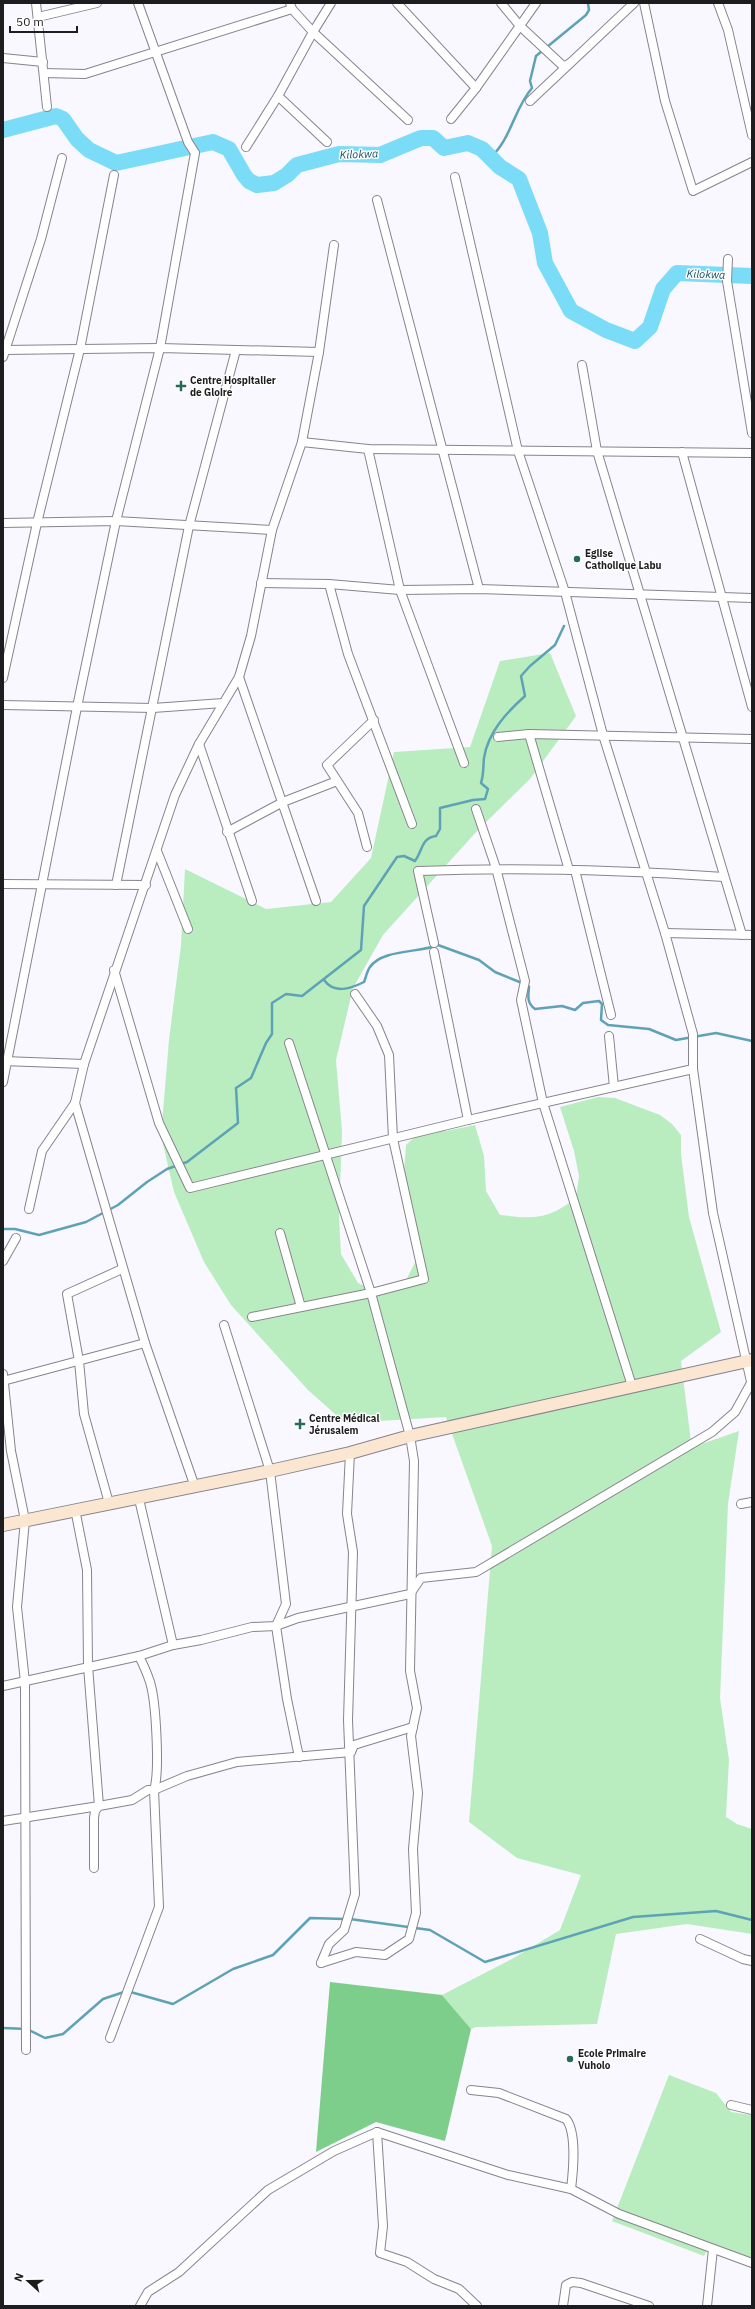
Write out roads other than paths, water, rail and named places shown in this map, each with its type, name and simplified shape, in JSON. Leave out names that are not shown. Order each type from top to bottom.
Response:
[{"type":"street","points":[[36,3],[47,107]]},
{"type":"street","points":[[38,17],[97,3]]},
{"type":"street","points":[[3,1082],[5,1061],[116,521],[160,348],[195,153],[188,142],[138,3]]},
{"type":"street","points":[[246,147],[278,96],[313,32],[331,3]]},
{"type":"street","points":[[397,3],[476,88]]},
{"type":"street","points":[[501,3],[520,26],[562,65],[566,66],[571,63]]},
{"type":"street","points":[[451,119],[476,88],[536,3]]},
{"type":"street","points":[[530,101],[634,3]]},
{"type":"street","points":[[644,3],[665,101],[693,191],[752,162]]},
{"type":"street","points":[[718,3],[728,30],[752,135]]},
{"type":"street","points":[[44,73],[85,74],[291,6],[313,32],[408,120]]},
{"type":"street","points":[[3,58],[43,62]]},
{"type":"street","points":[[278,96],[327,142]]},
{"type":"street","points":[[62,158],[41,239],[4,353],[80,349],[160,348],[318,352]]},
{"type":"street","points":[[3,678],[37,522],[80,349],[114,175]]},
{"type":"street","points":[[3,1686],[68,1673],[88,1666],[139,1656],[173,1645],[201,1640],[252,1627],[276,1626],[298,1618],[410,1594],[421,1578],[476,1572],[696,1443],[735,1412],[751,1384],[750,1360],[713,1213],[694,1069],[693,1037],[665,933],[603,735],[565,592],[518,451],[454,177]]},
{"type":"street","points":[[377,200],[479,589]]},
{"type":"street","points":[[29,1209],[42,1151],[75,1103],[84,1064],[114,970],[146,886],[175,795],[199,744],[239,677],[251,636],[272,530],[302,442],[318,352],[334,245]]},
{"type":"street","points":[[728,263],[727,281],[752,433]]},
{"type":"street","points":[[116,885],[189,526],[236,350]]},
{"type":"street","points":[[582,365],[597,451],[742,935]]},
{"type":"street","points":[[302,442],[368,449],[752,453]]},
{"type":"street","points":[[368,449],[400,590],[464,763]]},
{"type":"street","points":[[682,452],[752,707]]},
{"type":"street","points":[[3,523],[116,521],[272,530]]},
{"type":"street","points":[[261,583],[329,584],[400,590],[479,589],[752,598]]},
{"type":"street","points":[[329,584],[348,654],[412,824]]},
{"type":"street","points":[[239,677],[316,901]]},
{"type":"street","points":[[3,705],[153,708],[223,703]]},
{"type":"street","points":[[367,847],[358,814],[327,765],[374,720]]},
{"type":"street","points":[[529,734],[572,870],[611,1015]]},
{"type":"street","points":[[498,737],[529,734],[752,739]]},
{"type":"street","points":[[199,744],[227,832],[252,901]]},
{"type":"street","points":[[227,832],[283,802],[337,781]]},
{"type":"street","points":[[476,809],[496,868],[525,984],[521,1000],[543,1103],[632,1386]]},
{"type":"street","points":[[157,851],[188,929]]},
{"type":"street","points":[[434,942],[418,872],[496,868],[646,871],[724,877]]},
{"type":"street","points":[[3,884],[146,886]]},
{"type":"street","points":[[665,933],[752,936]]},
{"type":"street","points":[[434,952],[468,1120]]},
{"type":"street","points":[[114,970],[159,1123],[190,1188],[468,1120],[694,1069]]},
{"type":"street","points":[[252,1317],[371,1293],[424,1280],[393,1139],[390,1055],[377,1026],[355,994]]},
{"type":"street","points":[[609,1036],[614,1087]]},
{"type":"street","points":[[289,1042],[327,1154],[371,1293],[410,1436],[414,1461],[410,1594],[410,1672],[417,1708],[413,1727],[411,1752],[416,1765],[418,1793],[413,1849],[416,1913],[410,1939],[385,1955],[356,1952],[321,1963],[329,1944],[344,1930],[355,1894],[351,1752],[348,1720],[352,1552],[347,1514],[350,1453]]},
{"type":"street","points":[[5,1061],[84,1064]]},
{"type":"street","points":[[75,1103],[108,1215],[122,1269],[145,1343],[195,1487]]},
{"type":"street","points":[[280,1233],[302,1307]]},
{"type":"street","points":[[3,1261],[16,1238]]},
{"type":"street","points":[[109,1503],[84,1414],[79,1361],[67,1294],[122,1269]]},
{"type":"street","points":[[224,1325],[270,1471],[283,1566],[286,1604],[276,1626],[287,1699],[299,1757]]},
{"type":"street","points":[[26,2050],[27,1818],[25,1682],[17,1607],[25,1520],[11,1451],[3,1378],[79,1361],[145,1343]]},
{"type":"street","points":[[3,1525],[109,1503],[139,1499],[270,1471],[350,1453],[410,1436],[750,1360]]},
{"type":"street","points":[[139,1499],[173,1645]]},
{"type":"street","points":[[741,1504],[752,1502]]},
{"type":"street","points":[[75,1510],[87,1570],[88,1666],[99,1806],[95,1811],[94,1818],[94,1868]]},
{"type":"street","points":[[110,2038],[131,1986],[159,1907],[154,1790],[156,1772],[154,1709],[150,1682],[139,1656]]},
{"type":"street","points":[[351,1752],[354,1745],[413,1727]]},
{"type":"street","points":[[3,1821],[132,1800],[148,1790],[154,1790],[187,1776],[237,1762],[351,1752]]},
{"type":"street","points":[[700,1939],[743,1959],[752,1961]]},
{"type":"street","points":[[471,2090],[499,2093],[566,2120],[570,2123],[573,2138],[571,2189]]},
{"type":"street","points":[[731,2105],[752,2110]]},
{"type":"street","points":[[377,2132],[383,2226],[380,2253],[407,2262],[434,2279],[460,2289],[477,2306]]},
{"type":"street","points":[[140,2306],[148,2292],[179,2272],[268,2190],[334,2152],[377,2132],[508,2176],[571,2189],[619,2214],[752,2263]]},
{"type":"street","points":[[707,2306],[712,2248]]},
{"type":"street","points":[[562,2306],[566,2285],[572,2282],[581,2283],[649,2306]]},
{"type":"waterway","points":[[491,157],[503,142],[521,105],[532,88],[530,81],[536,56],[586,15],[589,10],[588,3]]},
{"type":"waterway","name":"Kilokwa","points":[[3,130],[56,116],[63,119],[77,139],[89,150],[116,163],[213,142],[229,149],[244,175],[249,181],[257,185],[274,183],[287,175],[297,165],[339,154],[380,155],[421,138],[433,138],[444,148],[468,143],[482,149],[500,167],[519,179],[540,233],[545,263],[571,311],[606,330],[635,341],[650,327],[663,289],[677,273],[752,276]]},
{"type":"waterway","points":[[3,1229],[15,1229],[39,1235],[86,1222],[118,1205],[147,1182],[167,1169],[187,1162],[238,1123],[236,1088],[251,1078],[266,1043],[272,1034],[272,1003],[286,994],[302,996],[361,950],[364,906],[397,857],[404,856],[415,861],[425,842],[431,837],[436,836],[440,829],[440,808],[473,800],[485,799],[488,789],[481,783],[484,758],[486,749],[494,731],[505,716],[525,696],[521,676],[530,666],[555,645],[564,626]]},
{"type":"waterway","points":[[324,980],[332,987],[337,989],[353,987],[364,982],[370,967],[383,957],[392,954],[430,948],[438,945],[479,960],[495,972],[527,985],[529,987],[529,1002],[535,1009],[562,1006],[575,1010],[583,1003],[599,1001],[602,1004],[601,1020],[608,1025],[649,1029],[676,1040],[716,1033],[752,1041]]},
{"type":"waterway","points":[[350,1919],[430,1930],[485,1962],[633,1917],[716,1911],[752,1920]]},
{"type":"waterway","points":[[3,2028],[27,2029],[45,2038],[63,2034],[103,1999],[127,1991],[173,2004],[233,1969],[273,1955],[310,1918],[345,1919]]},
{"type":"place","name":"Centre Hospitalier de Gloire","points":[[181,386]]},
{"type":"place","name":"Eglise Catholique Labu","points":[[577,559]]},
{"type":"place","name":"Centre Médical Jérusalem","points":[[300,1424]]},
{"type":"place","name":"Ecole Primaire Vuholo","points":[[570,2059]]}]
